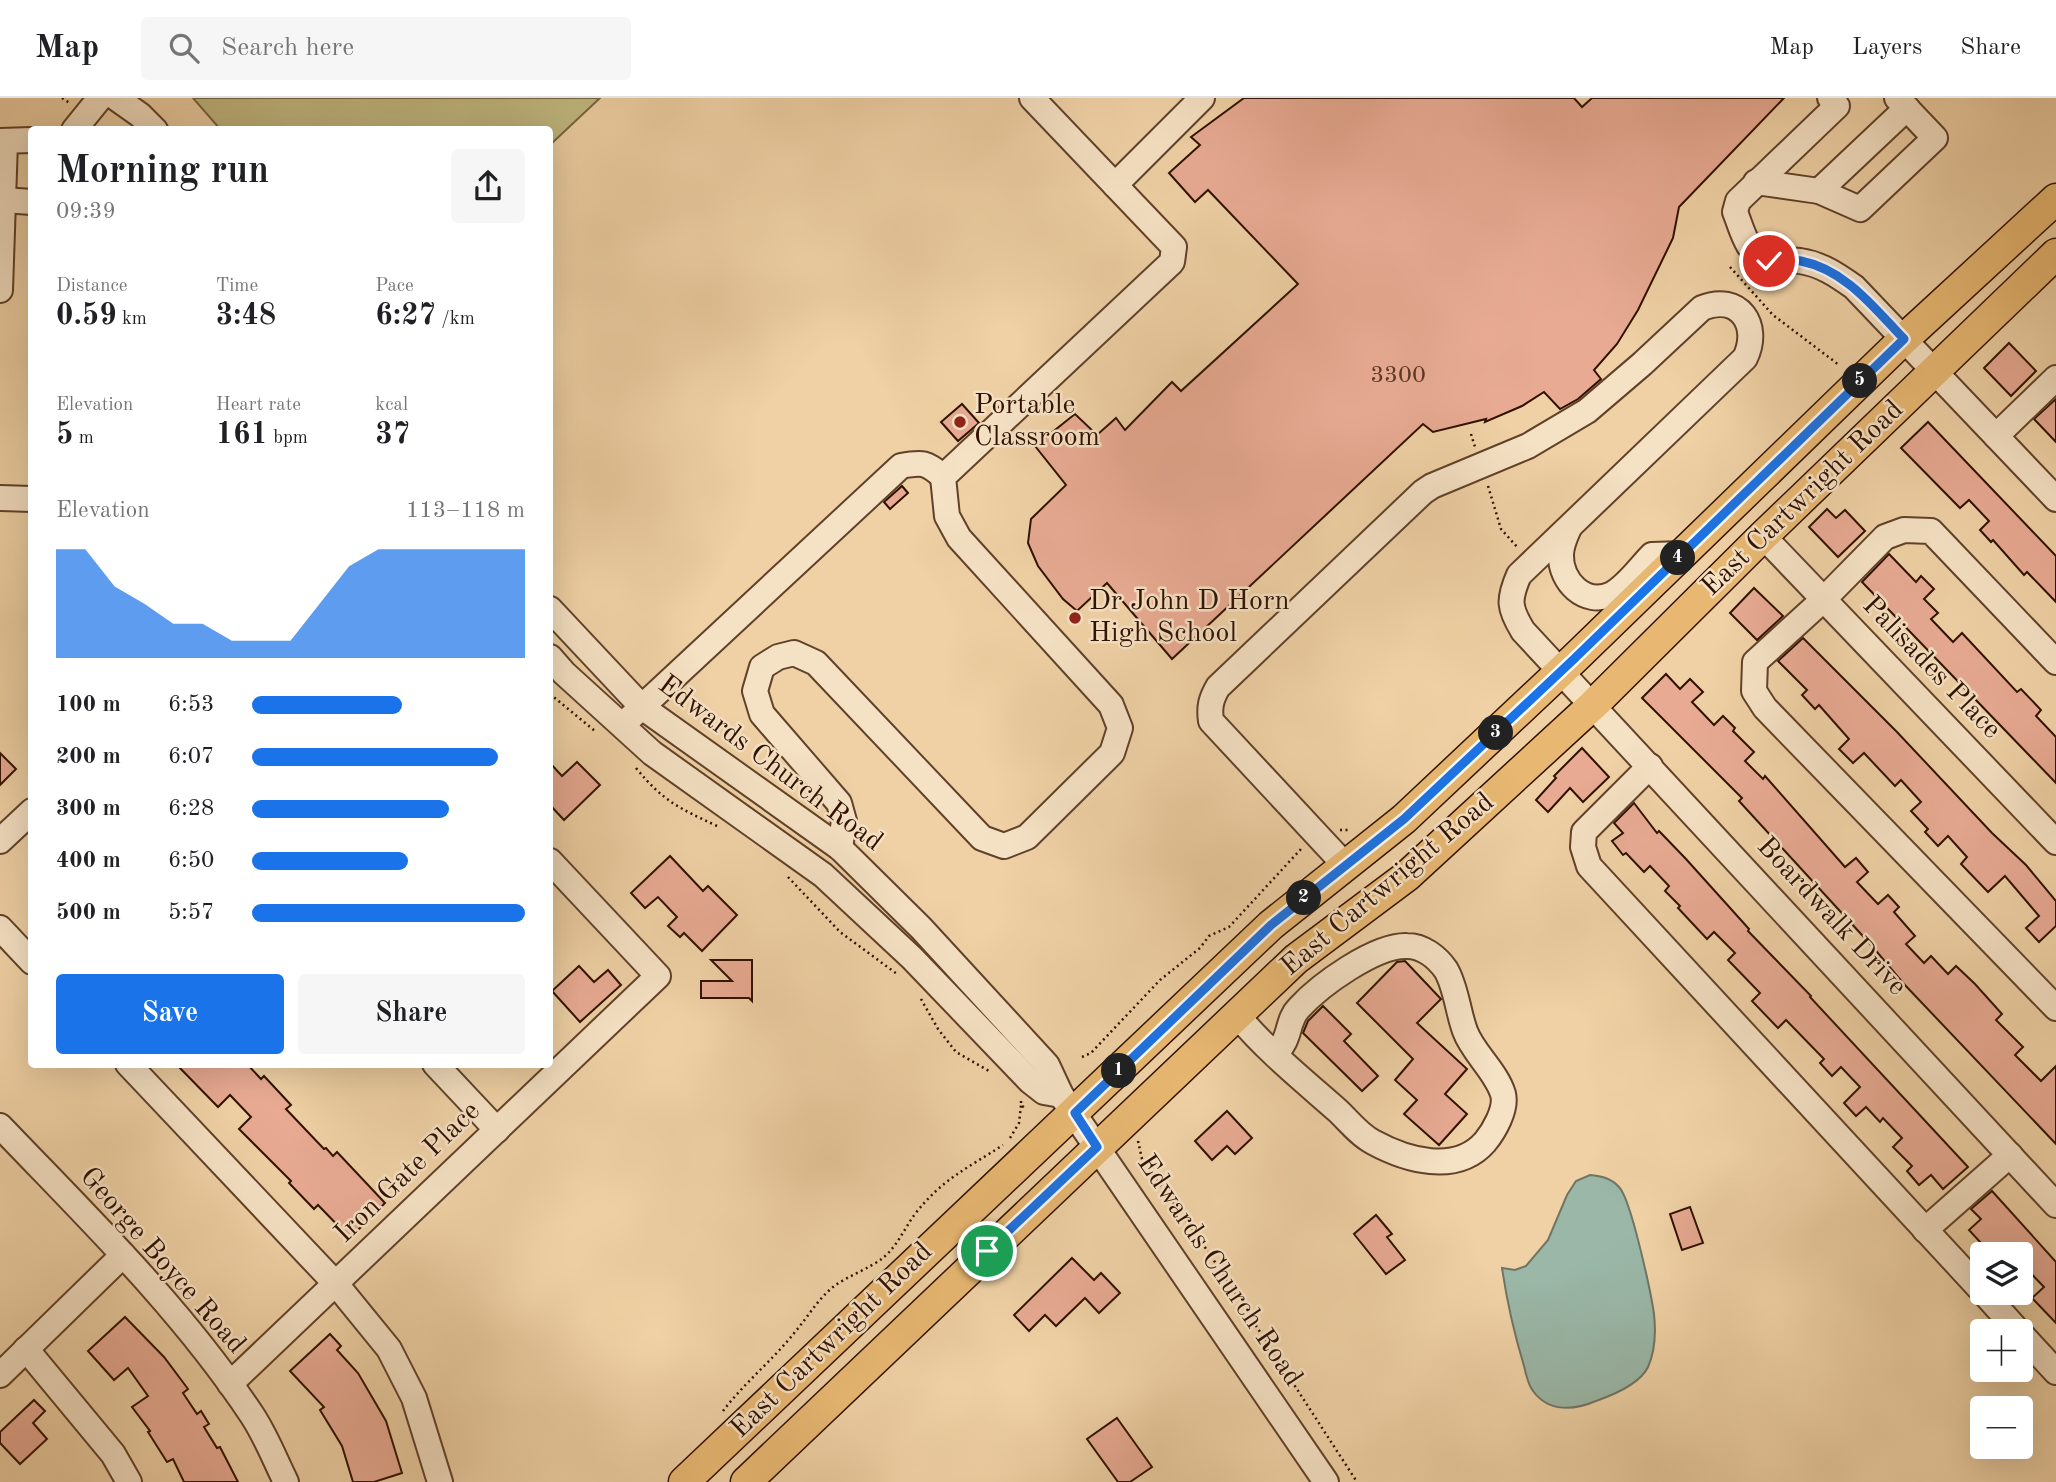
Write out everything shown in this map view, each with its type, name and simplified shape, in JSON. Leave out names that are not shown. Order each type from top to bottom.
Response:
[{"type":"main road","name":"East Cartwright Road","points":[[684,1482],[936,1241],[1068,1104],[1271,925],[1404,819],[1562,671],[1904,339],[2056,199]]},
{"type":"main road","name":"East Cartwright Road","points":[[746,1482],[1296,959],[1407,876],[1593,705],[1763,536],[2056,254]]},
{"type":"main road","points":[[1345,865],[1377,898]]},
{"type":"street","points":[[77,126],[100,98]]},
{"type":"street","points":[[116,98],[151,126]]},
{"type":"street","points":[[943,477],[1172,261],[1174,247],[1032,98]]},
{"type":"street","points":[[1115,185],[1202,98]]},
{"type":"street","points":[[1838,101],[1738,201],[1735,212],[1749,247],[1769,261],[1799,260],[1829,270],[1854,287],[2056,499]]},
{"type":"street","points":[[1756,183],[1819,191],[1860,209],[1935,138],[1902,103],[1819,191]]},
{"type":"street","points":[[0,290],[2,141],[28,140]]},
{"type":"street","points":[[3,200],[28,202]]},
{"type":"street","name":"Boardwalk Drive","points":[[1318,837],[1211,721],[1211,698],[1218,687],[1423,492],[1528,446],[1587,411],[1702,308],[1713,303],[1727,303],[1741,312],[1750,326],[1751,345],[1745,358],[1519,575],[1510,594],[1512,614],[1523,631],[2056,1205]]},
{"type":"street","points":[[1996,436],[2056,378]]},
{"type":"street","points":[[622,726],[901,466],[918,462],[931,466],[943,477],[947,516],[958,538],[1111,705],[1119,728],[1116,741],[1112,753],[1027,837],[1004,846],[982,838],[816,663],[794,653],[778,657],[762,667],[755,691],[762,714],[839,803],[844,821],[840,848]]},
{"type":"street","points":[[0,498],[28,499]]},
{"type":"street","points":[[1571,524],[1563,540],[1561,564],[1573,587],[1593,597],[1614,593],[1652,555],[1682,554]]},
{"type":"street","points":[[2056,662],[1931,531],[1904,530],[1885,537],[1824,599],[1755,662],[1754,691],[1765,708],[2056,1008]]},
{"type":"street","name":"Palisades Place","points":[[1763,536],[2056,842]]},
{"type":"street","name":"Edwards Church Road","points":[[553,612],[642,707],[840,848],[921,928],[1047,1065],[1068,1104],[1326,1482]]},
{"type":"street","name":"Edwards Church Road","points":[[553,660],[652,753],[823,875],[912,958],[1030,1081],[1044,1092],[1068,1104]]},
{"type":"street","points":[[1650,766],[1584,832],[1583,847],[1589,866],[1970,1279]]},
{"type":"street","points":[[0,841],[28,815]]},
{"type":"street","points":[[1318,837],[1345,865]]},
{"type":"street","name":"Iron Gate Place","points":[[230,1384],[658,976],[553,864]]},
{"type":"street","points":[[0,928],[28,958]]},
{"type":"street","points":[[1237,1015],[1255,1037],[1370,1141],[1410,1157],[1438,1162],[1467,1158],[1485,1142],[1501,1116],[1503,1095],[1466,1035],[1445,969],[1431,954],[1417,947],[1384,950],[1350,968],[1326,985],[1297,1009],[1276,1055]]},
{"type":"street","points":[[132,1068],[335,1284],[389,1349],[414,1398],[440,1482]]},
{"type":"street","points":[[439,1068],[497,1130]]},
{"type":"street","name":"George Boyce Road","points":[[0,1126],[123,1255],[192,1333],[253,1417],[286,1482]]},
{"type":"street","points":[[1926,1230],[2010,1155]]},
{"type":"street","points":[[0,1375],[123,1255]]},
{"type":"street","points":[[1994,1305],[2007,1319]]},
{"type":"street","points":[[2033,1347],[2056,1372]]},
{"type":"street","points":[[26,1349],[113,1454],[129,1482]]},
{"type":"path","points":[[1730,267],[1773,315],[1839,365]]},
{"type":"path","points":[[1472,434],[1501,529],[1531,563]]},
{"type":"path","points":[[553,696],[596,732]]},
{"type":"path","points":[[633,764],[654,790],[676,807],[718,827]]},
{"type":"path","points":[[1082,1057],[1091,1053],[1160,980],[1200,948],[1209,936],[1229,927],[1302,847],[1333,830],[1348,830]]},
{"type":"path","points":[[783,872],[840,933],[905,980]]},
{"type":"path","points":[[921,1000],[956,1052],[994,1073]]},
{"type":"path","points":[[719,1417],[831,1289],[855,1272],[881,1259],[897,1244],[914,1215],[958,1171],[1008,1142],[1018,1123],[1021,1097]]},
{"type":"path","points":[[1021,1105],[1026,1109]]},
{"type":"path","points":[[1133,1142],[1138,1141],[1142,1159],[1209,1253],[1357,1482]]},
{"type":"shaded area","points":[[193,98],[600,98],[553,142],[553,126],[217,126]]},
{"type":"shaded area","points":[[1590,1175],[1613,1181],[1624,1195],[1635,1227],[1649,1287],[1654,1314],[1654,1341],[1648,1367],[1633,1384],[1588,1404],[1563,1408],[1539,1398],[1530,1386],[1514,1329],[1502,1268],[1515,1270],[1526,1266],[1548,1240],[1567,1195],[1576,1181]]},
{"type":"building","points":[[1244,98],[1574,98],[1582,107],[1592,98],[1784,98],[1679,207],[1673,238],[1638,310],[1617,344],[1594,370],[1601,379],[1578,399],[1560,409],[1544,392],[1522,406],[1485,422],[1486,419],[1433,432],[1423,424],[1172,659],[1107,583],[1077,611],[1063,599],[1038,566],[1028,543],[1031,519],[1066,485],[1035,446],[1075,414],[1097,435],[1116,418],[1125,430],[1172,382],[1181,391],[1298,284],[1208,190],[1195,202],[1169,173],[1200,145],[1191,137]]},
{"type":"building","points":[[2009,343],[2036,371],[2011,396],[1984,368]]},
{"type":"building","points":[[2056,399],[2056,442],[2034,419]]},
{"type":"building","name":"Portable Classroom","points":[[962,404],[979,423],[958,441],[941,422]]},
{"type":"building","points":[[1928,422],[2056,556],[2056,602],[2027,572],[2024,575],[1993,540],[1991,542],[1980,530],[1989,521],[1969,500],[1960,508],[1901,448]]},
{"type":"building","points":[[902,486],[908,493],[890,509],[884,502]]},
{"type":"building","points":[[1827,509],[1836,518],[1845,510],[1865,531],[1838,557],[1809,527]]},
{"type":"building","points":[[1889,554],[1916,582],[1921,576],[1934,589],[1924,599],[1938,613],[1931,619],[1953,642],[1962,633],[2017,692],[2021,689],[2041,710],[2036,716],[2056,737],[2056,783],[1862,582]]},
{"type":"building","points":[[1754,588],[1783,616],[1757,640],[1730,613]]},
{"type":"building","points":[[1803,638],[2026,865],[2056,901],[2056,926],[2039,942],[2026,928],[2039,916],[2005,876],[1988,892],[1961,864],[1967,857],[1948,836],[1938,846],[1925,832],[1928,829],[1911,811],[1921,802],[1901,780],[1895,786],[1864,753],[1853,763],[1839,749],[1849,739],[1819,705],[1815,709],[1802,695],[1807,690],[1778,661]]},
{"type":"building","points":[[1666,674],[1680,689],[1690,679],[1703,692],[1692,702],[1714,725],[1723,716],[1735,728],[1733,731],[1754,752],[1745,761],[1763,779],[1765,776],[1845,867],[1856,858],[1868,872],[1857,882],[1878,904],[1888,895],[1899,907],[1894,912],[1915,936],[1906,944],[1924,963],[1931,956],[1948,974],[1956,966],[1975,984],[2002,1014],[1996,1020],[2023,1047],[2015,1055],[2041,1081],[2056,1066],[2056,1144],[1903,983],[1739,801],[1742,798],[1642,698]]},
{"type":"building","points":[[1582,748],[1609,777],[1583,802],[1570,788],[1548,812],[1536,800],[1556,778],[1554,776]]},
{"type":"building","points":[[0,753],[16,769],[0,785]]},
{"type":"building","points":[[577,762],[600,785],[564,820],[553,808],[553,766],[562,776]]},
{"type":"building","points":[[1634,803],[1657,833],[1659,831],[1686,859],[1748,931],[1968,1167],[1943,1189],[1931,1175],[1919,1185],[1907,1171],[1912,1166],[1893,1147],[1902,1138],[1883,1118],[1880,1122],[1866,1107],[1856,1116],[1844,1103],[1860,1087],[1841,1067],[1832,1076],[1820,1063],[1824,1059],[1786,1020],[1778,1028],[1752,1001],[1760,993],[1728,960],[1735,953],[1714,932],[1707,939],[1678,908],[1680,906],[1665,891],[1669,886],[1650,866],[1644,872],[1626,853],[1623,855],[1612,841],[1623,833],[1614,823]]},
{"type":"building","points":[[670,856],[703,891],[708,886],[737,915],[702,951],[684,933],[680,937],[668,926],[677,917],[658,897],[645,908],[631,893]]},
{"type":"building","points":[[711,960],[752,960],[752,1001],[749,998],[701,998],[701,981],[732,981]]},
{"type":"building","points":[[1405,961],[1441,999],[1417,1023],[1467,1069],[1445,1094],[1467,1114],[1439,1145],[1404,1114],[1417,1100],[1395,1080],[1413,1059],[1357,1003],[1397,962]]},
{"type":"building","points":[[579,966],[594,982],[608,970],[621,985],[580,1022],[553,990]]},
{"type":"building","points":[[1323,1006],[1351,1034],[1344,1041],[1378,1076],[1362,1091],[1303,1033],[1308,1021]]},
{"type":"building","points":[[180,1068],[251,1068],[261,1079],[264,1076],[291,1105],[286,1109],[324,1149],[333,1156],[337,1152],[385,1203],[350,1238],[318,1205],[314,1209],[289,1183],[291,1181],[239,1129],[251,1117],[230,1095],[218,1107]]},
{"type":"building","points":[[1227,1111],[1252,1138],[1235,1154],[1227,1146],[1212,1160],[1195,1141]]},
{"type":"building","points":[[1992,1191],[2056,1262],[2056,1323],[2033,1299],[2044,1287],[2033,1276],[2033,1242],[1980,1242],[1969,1230],[1981,1219],[1971,1209]]},
{"type":"building","points":[[1690,1207],[1703,1243],[1682,1250],[1670,1214]]},
{"type":"building","points":[[1376,1215],[1392,1234],[1387,1237],[1405,1260],[1386,1274],[1354,1234]]},
{"type":"building","points":[[1072,1258],[1094,1280],[1101,1273],[1120,1293],[1099,1313],[1085,1298],[1056,1326],[1045,1315],[1029,1331],[1014,1315]]},
{"type":"building","points":[[125,1317],[164,1357],[188,1389],[183,1393],[197,1414],[201,1411],[209,1424],[204,1427],[217,1448],[220,1447],[238,1482],[184,1482],[173,1459],[167,1462],[148,1432],[150,1431],[132,1407],[148,1396],[128,1368],[114,1380],[88,1351]]},
{"type":"building","points":[[330,1334],[341,1346],[337,1350],[358,1373],[386,1421],[402,1473],[374,1482],[353,1482],[342,1446],[320,1410],[324,1407],[290,1371]]},
{"type":"building","points":[[34,1400],[45,1411],[33,1423],[47,1439],[20,1464],[0,1443],[0,1432]]},
{"type":"building","points":[[1117,1418],[1152,1467],[1130,1482],[1118,1482],[1087,1439]]},
{"type":"place","name":"Portable Classroom","points":[[960,422]]},
{"type":"place","name":"Dr John D Horn High School","points":[[1075,618]]},
{"type":"route","points":[[987,1251],[1097,1147],[1075,1113],[1271,925],[1404,819],[1574,659],[1904,339],[1854,287],[1829,270],[1799,260],[1769,261]]}]
